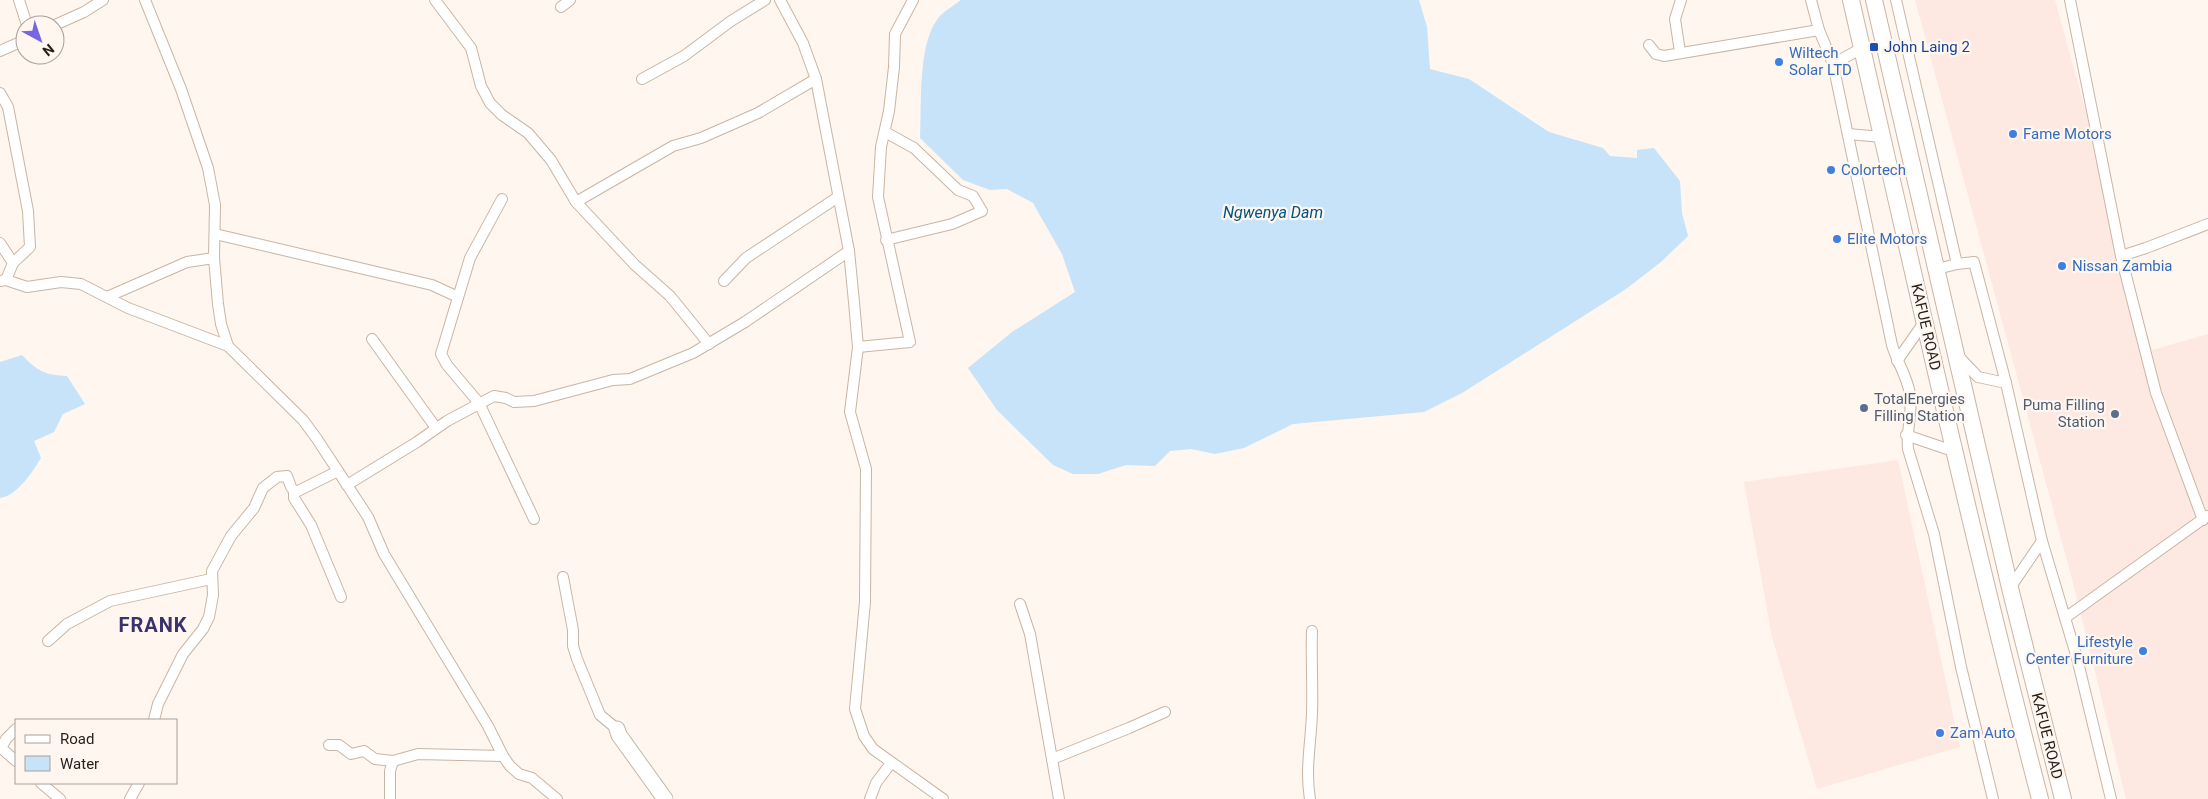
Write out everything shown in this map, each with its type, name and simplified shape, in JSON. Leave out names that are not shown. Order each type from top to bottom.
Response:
[{"type":"main road","name":"KAFUE ROAD","points":[[1851,0],[1953,451],[2040,799]]},
{"type":"main road","name":"KAFUE ROAD","points":[[1874,0],[2010,588],[2063,799]]},
{"type":"street","points":[[19,0],[24,15]]},
{"type":"street","points":[[65,21],[84,12],[103,0]]},
{"type":"street","points":[[146,0],[182,89],[208,168],[215,205],[214,258],[221,324],[228,346]]},
{"type":"street","points":[[434,0],[471,48],[481,86],[490,103],[502,115],[528,133],[552,160],[576,202],[635,266],[670,296],[709,344]]},
{"type":"street","points":[[561,7],[570,0]]},
{"type":"street","points":[[642,79],[684,56],[731,21],[765,0]]},
{"type":"street","points":[[780,0],[803,43],[816,79],[849,251],[858,347],[850,412],[866,469],[865,593],[855,709],[864,736],[873,749],[943,799]]},
{"type":"street","points":[[858,347],[910,342],[878,197],[881,147],[885,132],[894,67],[895,34],[912,0]]},
{"type":"street","points":[[1680,52],[1675,19],[1681,0]]},
{"type":"street","points":[[1811,0],[1819,30],[1834,64],[1875,270],[1897,361],[1905,376],[1910,395],[1910,420],[1906,435],[1908,449],[1934,534],[1961,667],[1993,799]]},
{"type":"street","points":[[1896,0],[1957,264]]},
{"type":"street","points":[[2065,618],[2205,518],[2156,392],[2121,256],[2070,0]]},
{"type":"street","points":[[1649,45],[1656,54],[1664,56],[1819,30]]},
{"type":"street","points":[[0,51],[15,44]]},
{"type":"street","points":[[1834,64],[1862,48]]},
{"type":"street","points":[[576,202],[673,146],[701,138],[758,113],[816,79]]},
{"type":"street","points":[[0,93],[8,107],[28,211],[29,250],[12,263],[3,280],[26,287],[72,282],[81,284],[128,308],[228,346],[303,420],[338,471],[368,517],[384,554],[488,726],[502,756],[514,771],[532,778],[558,799]]},
{"type":"street","points":[[885,132],[914,148],[958,190],[973,196],[982,211],[952,224],[886,240]]},
{"type":"street","points":[[1848,134],[1882,137]]},
{"type":"street","points":[[724,281],[746,258],[838,197]]},
{"type":"street","points":[[502,199],[470,258],[441,354],[447,365],[479,403],[534,519]]},
{"type":"street","points":[[2121,256],[2208,224]]},
{"type":"street","points":[[214,234],[432,285],[458,297]]},
{"type":"street","points":[[0,243],[12,263]]},
{"type":"street","points":[[347,485],[417,442],[436,428],[494,396],[506,398],[514,402],[534,401],[613,380],[630,379],[673,362],[709,344],[745,322],[849,251]]},
{"type":"street","points":[[107,297],[187,262],[214,258]]},
{"type":"street","points":[[1937,269],[1974,262],[2006,383],[2042,541],[2077,658],[2111,799]]},
{"type":"street","points":[[1897,361],[1924,321]]},
{"type":"street","points":[[372,339],[436,428]]},
{"type":"street","points":[[1956,353],[1965,366],[1978,378],[2006,383]]},
{"type":"street","points":[[1906,435],[1953,451]]},
{"type":"street","points":[[294,491],[338,471]]},
{"type":"street","points":[[154,719],[158,704],[182,654],[203,629],[209,617],[213,595],[212,571],[231,536],[254,508],[262,488],[277,476],[287,476],[294,491],[294,498],[311,525],[341,597]]},
{"type":"street","points":[[2010,588],[2042,541]]},
{"type":"street","points":[[563,576],[574,646],[600,715],[617,728],[619,735],[660,798]]},
{"type":"street","points":[[48,641],[67,624],[110,601],[211,579]]},
{"type":"street","points":[[1020,604],[1030,634],[1059,799]]},
{"type":"street","points":[[1310,799],[1308,746],[1312,716],[1310,670],[1312,631]]},
{"type":"street","points":[[1052,759],[1165,712]]},
{"type":"street","points":[[15,730],[0,747],[15,761]]},
{"type":"street","points":[[329,745],[339,745],[351,754],[364,751],[375,759],[393,761],[418,754],[502,756]]},
{"type":"street","points":[[390,799],[390,772],[393,761]]},
{"type":"street","points":[[870,799],[876,783],[891,763]]},
{"type":"street","points":[[42,784],[60,799]]},
{"type":"street","points":[[130,799],[138,784]]},
{"type":"shaded area","points":[[1915,0],[2055,0],[2087,116],[2096,160],[2102,171],[2152,350],[2208,334],[2208,799],[2126,799],[2076,594]]},
{"type":"shaded area","points":[[1898,460],[1960,747],[1817,789],[1772,637],[1744,482]]},
{"type":"water","name":"Ngwenya Dam","points":[[961,0],[1419,0],[1427,27],[1430,69],[1469,79],[1549,132],[1603,148],[1610,156],[1637,158],[1637,150],[1654,148],[1680,181],[1682,213],[1688,236],[1661,262],[1626,289],[1462,393],[1424,412],[1293,424],[1244,448],[1215,454],[1191,449],[1170,451],[1155,466],[1126,465],[1098,474],[1073,474],[1053,465],[997,410],[968,368],[1012,332],[1075,292],[1062,254],[1033,203],[1007,189],[990,190],[963,180],[920,138],[922,75],[927,43],[939,17]]},
{"type":"water","points":[[22,355],[32,365],[42,371],[53,375],[67,376],[85,404],[63,414],[54,432],[34,441],[41,458],[18,488],[0,498],[0,362]]},
{"type":"place","name":"John Laing 2","points":[[1874,47]]},
{"type":"place","name":"Wiltech Solar LTD","points":[[1779,62]]},
{"type":"place","name":"Fame Motors","points":[[2013,134]]},
{"type":"place","name":"Colortech","points":[[1831,170]]},
{"type":"place","name":"Elite Motors","points":[[1837,239]]},
{"type":"place","name":"Nissan Zambia","points":[[2062,266]]},
{"type":"place","name":"TotalEnergies Filling Station","points":[[1864,408]]},
{"type":"place","name":"Puma Filling Station","points":[[2115,414]]},
{"type":"place","name":"Lifestyle Center Furniture","points":[[2143,651]]},
{"type":"place","name":"Zam Auto","points":[[1940,733]]},
{"type":"district","name":"FRANK","points":[[153,625]]}]
